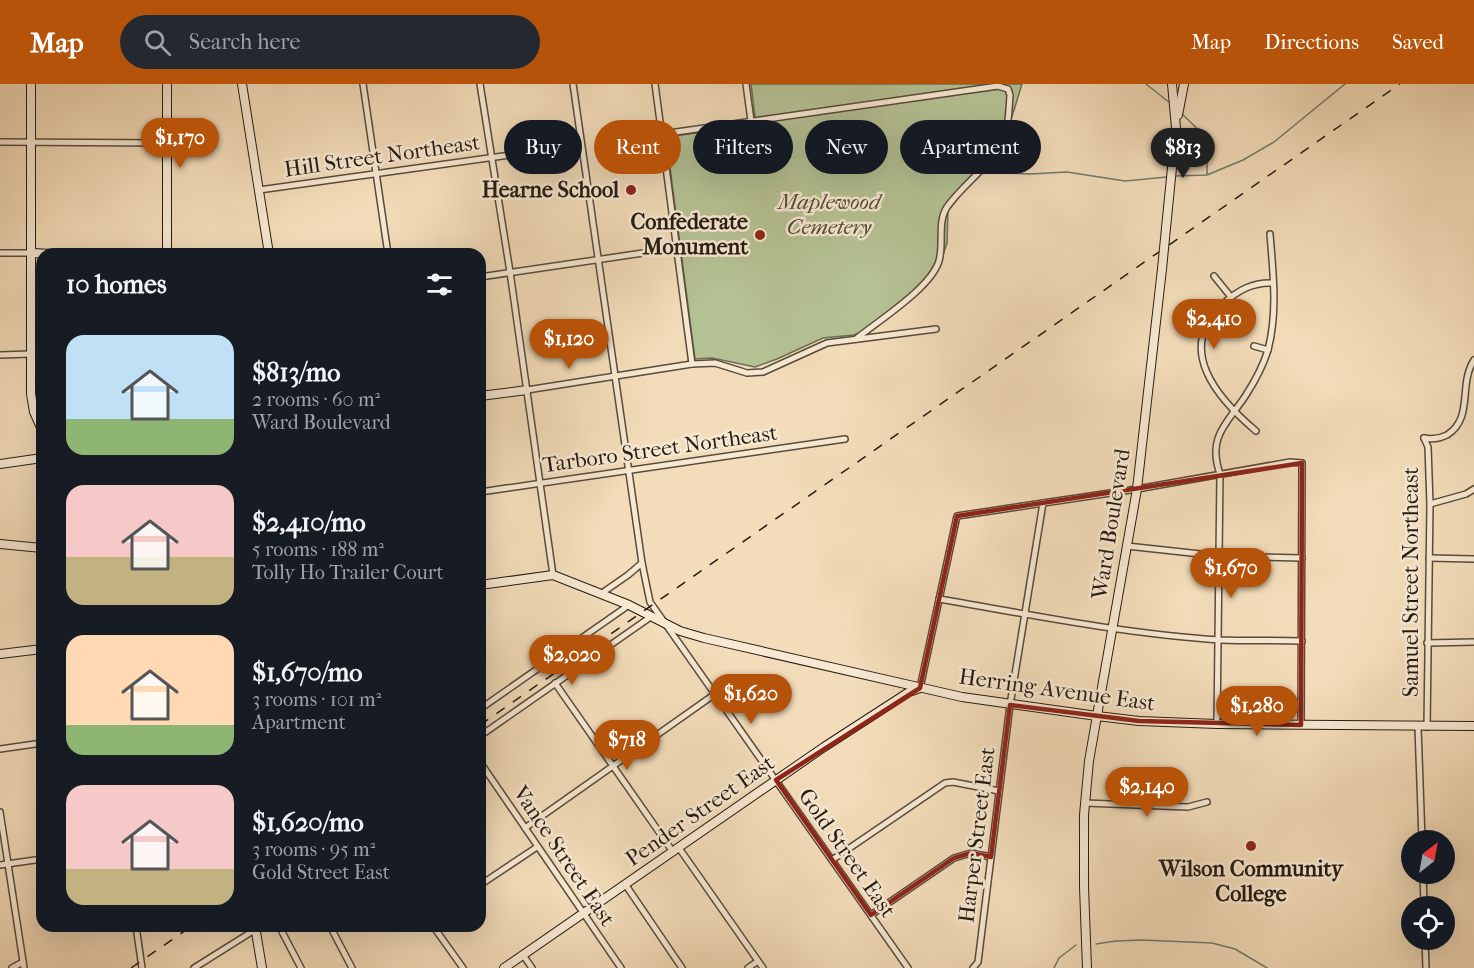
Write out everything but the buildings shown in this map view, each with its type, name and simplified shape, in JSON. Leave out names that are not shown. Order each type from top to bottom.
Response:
[{"type":"main road","points":[[31,84],[30,354],[32,404],[36,414]]},
{"type":"main road","points":[[167,84],[167,248]]},
{"type":"main road","points":[[242,84],[268,248]]},
{"type":"main road","name":"Ward Boulevard","points":[[1087,968],[1084,887],[1085,803],[1089,761],[1137,489],[1176,128],[1172,84]]},
{"type":"main road","points":[[1176,128],[1184,84]]},
{"type":"main road","points":[[31,253],[36,253]]},
{"type":"main road","points":[[486,395],[527,390]]},
{"type":"main road","points":[[0,464],[36,459]]},
{"type":"main road","points":[[0,544],[36,547]]},
{"type":"main road","points":[[486,584],[553,575]]},
{"type":"main road","name":"Herring Avenue East","points":[[553,575],[650,614],[680,631],[704,638],[1010,705],[1151,721],[1217,724],[1474,726]]},
{"type":"main road","points":[[0,654],[36,650]]},
{"type":"main road","name":"Pender Street East","points":[[504,968],[776,780],[920,687]]},
{"type":"main road","points":[[258,932],[262,968]]},
{"type":"street","points":[[363,84],[387,248]]},
{"type":"street","points":[[480,84],[510,272],[553,575]]},
{"type":"street","name":"Gold Street East","points":[[573,84],[578,120]]},
{"type":"street","points":[[655,84],[660,120]]},
{"type":"street","points":[[746,84],[751,120]]},
{"type":"street","points":[[765,120],[998,86],[1008,89],[1010,95],[1005,134],[996,150],[947,207],[942,224],[942,251],[933,274],[915,293],[856,339]]},
{"type":"street","points":[[0,142],[167,143]]},
{"type":"street","name":"Gold Street East","points":[[582,152],[642,563],[650,602],[908,968]]},
{"type":"street","name":"Hill Street Northeast","points":[[259,189],[504,156]]},
{"type":"street","points":[[667,174],[692,364]]},
{"type":"street","points":[[1217,724],[1220,474],[1217,465],[1217,444],[1220,432],[1255,380],[1268,350],[1275,308],[1270,234]]},
{"type":"street","points":[[486,276],[677,248]]},
{"type":"street","points":[[0,253],[31,253]]},
{"type":"street","points":[[1214,276],[1231,297]]},
{"type":"street","points":[[1256,431],[1234,412],[1210,382],[1202,345],[1204,330],[1211,316],[1231,297],[1250,286],[1273,283]]},
{"type":"street","points":[[527,390],[692,364],[715,363],[747,373],[763,372],[817,347],[856,339],[936,329]]},
{"type":"street","points":[[1254,346],[1268,350]]},
{"type":"street","points":[[0,355],[30,354]]},
{"type":"street","name":"Samuel Street Northeast","points":[[1422,830],[1430,504],[1428,447],[1424,438],[1436,439],[1457,430],[1466,414],[1467,379],[1470,365],[1474,360]]},
{"type":"street","name":"Tarboro Street Northeast","points":[[486,491],[844,439]]},
{"type":"street","points":[[920,687],[957,516],[1137,489],[1290,462],[1302,463],[1301,725]]},
{"type":"street","points":[[1430,504],[1466,494],[1474,489]]},
{"type":"street","name":"Harper Street East","points":[[973,968],[978,962],[1010,705],[1043,503]]},
{"type":"street","points":[[1127,546],[1220,556],[1302,558]]},
{"type":"street","points":[[1428,558],[1474,559]]},
{"type":"street","points":[[602,593],[642,563]]},
{"type":"street","points":[[939,599],[1113,628],[1219,640],[1302,641]]},
{"type":"street","points":[[486,705],[629,605]]},
{"type":"street","points":[[486,732],[650,614]]},
{"type":"street","points":[[1427,643],[1474,642]]},
{"type":"street","points":[[555,683],[613,766],[763,968]]},
{"type":"street","points":[[525,828],[715,694]]},
{"type":"street","points":[[0,749],[36,744]]},
{"type":"street","name":"Vance Street East","points":[[486,771],[621,968]]},
{"type":"street","points":[[832,860],[945,783],[953,782],[999,791]]},
{"type":"street","points":[[1085,803],[1188,807],[1207,802]]},
{"type":"street","points":[[0,812],[24,965],[12,968]]},
{"type":"street","points":[[486,881],[537,846]]},
{"type":"street","points":[[871,915],[954,858],[971,853],[991,857]]},
{"type":"street","points":[[0,865],[36,860]]},
{"type":"street","points":[[625,884],[682,968]]},
{"type":"street","points":[[137,932],[142,968]]},
{"type":"street","points":[[194,968],[249,932]]},
{"type":"street","points":[[282,932],[301,968]]},
{"type":"street","points":[[333,932],[352,968]]},
{"type":"street","points":[[437,932],[462,968]]},
{"type":"street","points":[[1425,950],[1426,968]]},
{"type":"street","points":[[523,955],[532,968]]},
{"type":"street","points":[[748,968],[758,961]]},
{"type":"highlighted area","points":[[1302,463],[1301,725],[1139,721],[1010,705],[991,857],[971,853],[954,858],[871,915],[776,780],[920,688],[957,516]]},
{"type":"green space","name":"Maplewood Cemetery","points":[[751,84],[1022,84],[1011,120],[900,120],[900,174],[981,174],[948,211],[947,243],[938,270],[918,293],[876,325],[854,335],[823,338],[755,367],[712,358],[695,359],[671,174],[681,174],[681,135],[693,133],[693,174],[793,174],[793,120],[755,120]]},
{"type":"waterway","points":[[1146,84],[1170,103]]},
{"type":"waterway","points":[[1175,176],[1207,175],[1243,160],[1274,142],[1345,84]]},
{"type":"waterway","points":[[1182,114],[1207,138],[1207,174]]},
{"type":"waterway","points":[[1041,173],[1067,172],[1125,181],[1167,177]]},
{"type":"waterway","points":[[1096,944],[1142,940],[1212,943],[1235,949],[1267,968]]},
{"type":"waterway","points":[[1054,968],[1059,958],[1076,945]]},
{"type":"railway","points":[[486,721],[1400,84]]},
{"type":"railway","points":[[131,968],[183,932]]},
{"type":"place","name":"Hearne School","points":[[631,190]]},
{"type":"place","name":"Confederate Monument","points":[[760,235]]},
{"type":"place","name":"Wilson Community College","points":[[1251,846]]}]
